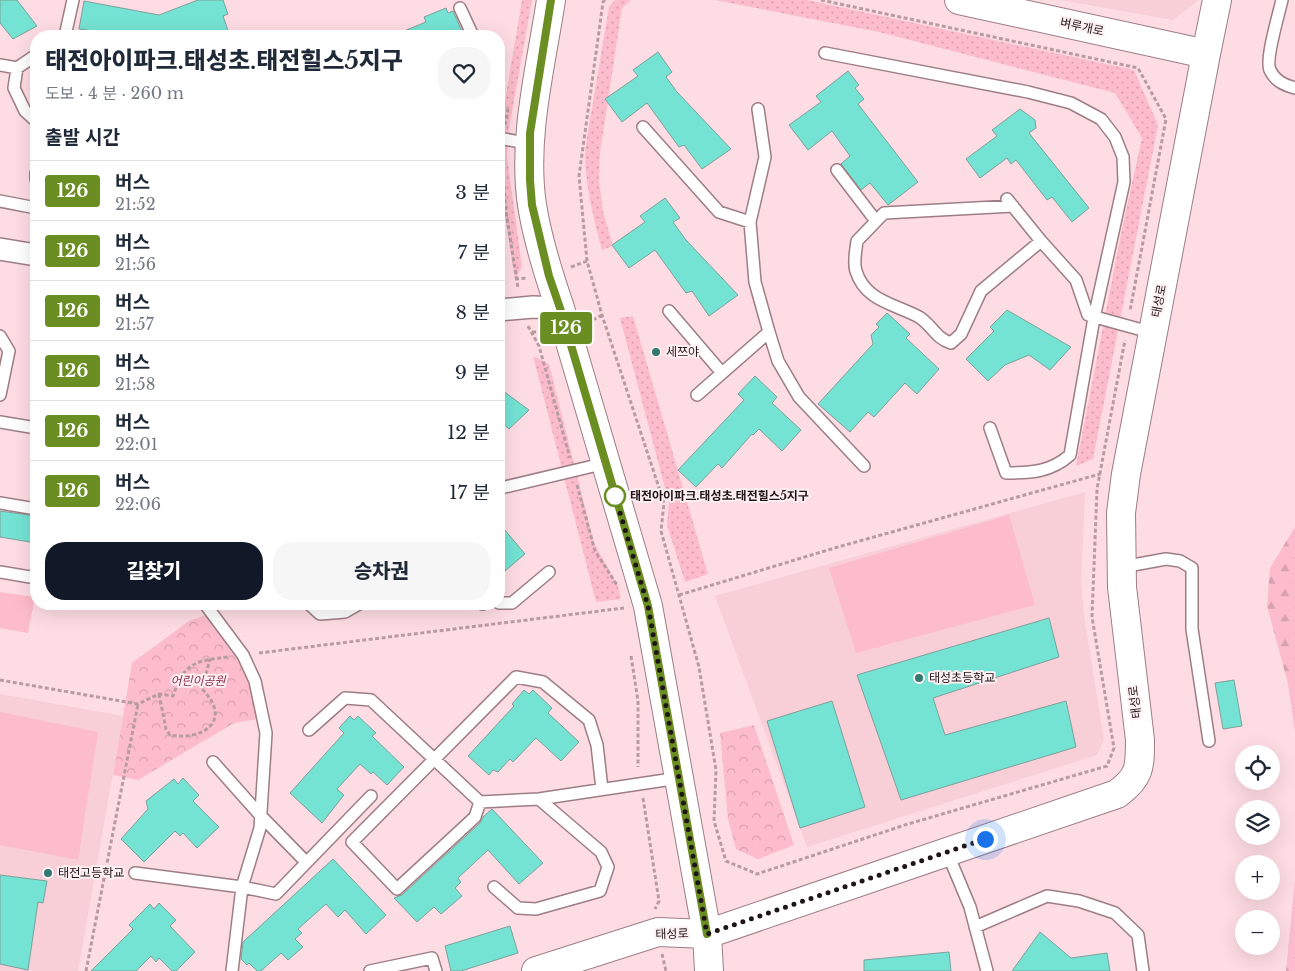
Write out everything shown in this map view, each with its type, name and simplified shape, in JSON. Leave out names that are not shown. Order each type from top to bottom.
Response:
[{"type":"street","points":[[551,0],[530,133],[532,205],[549,276],[648,606],[707,934],[708,971]]},
{"type":"street","name":"벼루개로","points":[[959,0],[1206,54]]},
{"type":"street","name":"태성로","points":[[536,971],[658,932],[707,934],[1117,794],[1132,783],[1140,765],[1140,740],[1123,595],[1121,513],[1113,474],[1140,329],[1218,0]]},
{"type":"street","points":[[0,249],[30,254]]},
{"type":"street","points":[[505,309],[532,307],[560,308]]},
{"type":"lane","points":[[66,30],[73,0]]},
{"type":"lane","points":[[1282,0],[1269,58],[1269,70],[1281,84],[1295,88]]},
{"type":"lane","points":[[460,8],[470,30]]},
{"type":"lane","points":[[825,53],[1028,92],[1071,103],[1101,119],[1115,137],[1123,158],[1124,182],[1094,318],[1070,455],[1060,465],[1033,472],[1006,473],[990,428]]},
{"type":"lane","points":[[0,65],[17,68],[30,60]]},
{"type":"lane","points":[[17,68],[14,88],[25,111],[30,116]]},
{"type":"lane","points":[[758,109],[765,157],[750,222],[755,282],[769,332],[778,361],[799,397],[864,466]]},
{"type":"lane","points":[[643,127],[719,212],[750,222]]},
{"type":"lane","points":[[505,139],[530,144]]},
{"type":"lane","points":[[837,170],[876,221]]},
{"type":"lane","points":[[0,201],[30,207]]},
{"type":"lane","points":[[1041,241],[981,291],[961,334],[951,343],[942,340],[920,318],[880,301],[865,288],[855,270],[857,241],[884,213],[1010,202],[1041,241],[1076,280],[1088,315],[1140,329]]},
{"type":"lane","points":[[669,311],[722,373]]},
{"type":"lane","points":[[697,395],[769,332]]},
{"type":"lane","points":[[0,336],[9,351],[0,395]]},
{"type":"lane","points":[[0,422],[30,427]]},
{"type":"lane","points":[[505,487],[606,464]]},
{"type":"lane","points":[[0,503],[30,508]]},
{"type":"lane","points":[[1122,567],[1166,559],[1180,560],[1192,568],[1192,629],[1209,741]]},
{"type":"lane","points":[[0,572],[30,577]]},
{"type":"lane","points":[[505,603],[512,603],[549,572]]},
{"type":"lane","points":[[209,610],[243,655],[255,681],[266,732],[260,828],[242,887],[232,971]]},
{"type":"lane","points":[[316,610],[320,614],[348,610]]},
{"type":"lane","points":[[480,802],[475,817],[397,889],[352,842],[516,677],[543,682],[589,720],[597,745],[602,790]]},
{"type":"lane","points":[[309,730],[345,698],[372,700],[433,760],[480,802],[539,799],[679,778]]},
{"type":"lane","points":[[213,762],[260,816],[306,862]]},
{"type":"lane","points":[[135,873],[242,887],[276,894],[371,796]]},
{"type":"lane","points":[[494,888],[518,908],[536,909],[600,891],[608,867],[601,852],[539,799]]},
{"type":"lane","points":[[362,807],[374,819]]},
{"type":"lane","points":[[947,852],[970,907],[987,971]]},
{"type":"lane","points":[[975,927],[1047,896],[1079,901],[1115,913],[1138,935],[1143,971]]},
{"type":"lane","points":[[370,971],[432,958],[436,971]]},
{"type":"path","points":[[605,0],[603,2],[579,176],[587,261],[602,315],[664,503],[662,531],[699,667],[716,770],[714,820],[726,861],[757,874],[908,824],[1107,766],[1114,748],[1092,617],[1097,489],[1113,474],[1140,329],[1166,119],[1138,68],[821,0]]},
{"type":"path","points":[[679,595],[838,547],[1113,474]]},
{"type":"path","points":[[0,680],[138,704],[159,694],[173,696],[178,679],[186,669],[197,662],[210,659],[624,608]]},
{"type":"path","points":[[631,653],[638,701],[638,767]]},
{"type":"path","points":[[159,694],[166,729],[170,735],[202,732],[210,727],[216,714],[214,704],[202,689],[210,659]]},
{"type":"path","points":[[86,971],[138,704]]},
{"type":"path","points":[[642,789],[659,901],[654,911]]},
{"type":"shaded area","points":[[1061,0],[1199,0],[1173,20]]},
{"type":"shaded area","name":"태성초등학교","points":[[1085,492],[1081,580],[1084,616],[1104,740],[1097,755],[807,847],[715,596]]},
{"type":"shaded area","name":"태전고등학교","points":[[0,694],[123,716],[78,971],[0,971]]},
{"type":"green space","points":[[522,0],[532,0],[508,134],[507,157],[522,267],[515,279],[505,217],[505,101]]},
{"type":"green space","points":[[615,0],[631,0],[622,8],[600,153],[599,180],[603,212],[613,246],[602,250],[588,188],[585,150],[609,7]]},
{"type":"green space","points":[[715,0],[807,0],[1134,70],[1158,125],[1093,459],[1076,466],[1122,229],[1142,138],[1115,93],[879,32]]},
{"type":"green space","points":[[633,316],[708,574],[685,582],[667,525],[669,503],[620,318]]},
{"type":"green space","points":[[533,356],[549,364],[594,543],[618,586],[621,599],[596,602]]},
{"type":"green space","points":[[1009,515],[1035,605],[856,653],[829,568]]},
{"type":"green space","points":[[1295,527],[1295,731],[1288,684],[1267,606],[1270,568]]},
{"type":"green space","points":[[0,592],[30,596],[30,610],[32,610],[28,633],[0,628]]},
{"type":"green space","name":"어린이공원","points":[[206,615],[226,626],[245,648],[266,700],[263,718],[234,723],[138,780],[113,775],[132,663],[189,621]]},
{"type":"green space","points":[[0,712],[98,732],[78,860],[0,845]]},
{"type":"green space","points":[[754,725],[794,845],[758,859],[736,849],[728,819],[720,733]]},
{"type":"green space","points":[[1295,879],[1295,971],[1286,971]]},
{"type":"building","points":[[0,0],[17,0],[37,26],[13,39],[0,23]]},
{"type":"building","points":[[198,0],[223,0],[228,14],[223,16],[228,30],[79,29],[84,1],[159,15]]},
{"type":"building","points":[[446,8],[448,13],[453,11],[461,30],[407,30],[426,22],[424,17]]},
{"type":"building","points":[[658,52],[672,72],[666,77],[677,92],[731,149],[702,169],[684,145],[679,147],[647,103],[622,122],[605,99],[638,76],[633,70]]},
{"type":"building","points":[[848,71],[859,85],[855,88],[864,99],[858,104],[918,182],[888,205],[870,183],[861,190],[841,164],[850,156],[832,131],[808,150],[789,125],[821,102],[816,96]]},
{"type":"building","points":[[1020,109],[1035,120],[1036,128],[1029,133],[1089,208],[1072,222],[1052,197],[1047,200],[1016,160],[1011,164],[1007,158],[980,178],[966,159],[997,136],[992,130]]},
{"type":"building","points":[[665,198],[680,218],[673,222],[686,240],[738,295],[709,316],[692,291],[686,293],[655,250],[629,268],[612,245],[645,222],[640,216]]},
{"type":"building","points":[[1007,310],[1071,347],[1050,370],[1029,355],[1005,365],[988,381],[966,359],[994,331],[990,327]]},
{"type":"building","points":[[887,313],[910,334],[906,338],[939,369],[917,394],[905,383],[874,417],[868,412],[850,432],[818,404],[873,344],[871,335],[879,327],[876,324]]},
{"type":"building","points":[[755,376],[777,397],[772,403],[801,430],[782,451],[759,429],[752,434],[722,468],[718,464],[696,487],[678,470],[744,400],[738,394]]},
{"type":"building","points":[[505,392],[529,410],[509,429],[505,425]]},
{"type":"building","points":[[0,511],[30,515],[30,542],[0,537]]},
{"type":"building","points":[[505,530],[525,554],[505,571]]},
{"type":"building","points":[[1049,618],[1059,657],[933,698],[945,735],[1066,701],[1076,747],[901,800],[857,675]]},
{"type":"building","points":[[1234,680],[1242,726],[1223,729],[1215,683]]},
{"type":"building","points":[[524,690],[529,694],[533,690],[552,708],[548,713],[579,742],[561,761],[536,738],[513,762],[510,759],[498,772],[493,770],[489,775],[468,756],[514,706],[512,704]]},
{"type":"building","points":[[832,701],[865,807],[800,828],[767,721]]},
{"type":"building","points":[[350,716],[354,720],[358,716],[376,733],[372,736],[404,767],[387,785],[373,772],[371,774],[360,764],[337,789],[344,795],[322,823],[290,793],[344,733],[339,728]]},
{"type":"building","points":[[183,778],[199,795],[193,801],[219,827],[197,848],[183,833],[180,836],[175,831],[144,862],[121,839],[148,809],[146,801],[174,779],[178,784]]},
{"type":"building","points":[[492,809],[543,863],[519,884],[488,850],[458,878],[461,882],[455,888],[462,896],[441,914],[434,907],[417,922],[394,898],[402,895],[480,823],[483,817]]},
{"type":"building","points":[[333,859],[386,915],[366,934],[345,910],[338,917],[326,904],[298,929],[302,933],[295,939],[303,947],[288,960],[281,953],[261,971],[257,971],[249,963],[247,965],[241,959],[243,942]]},
{"type":"building","points":[[0,875],[47,881],[43,903],[38,902],[28,970],[0,964]]},
{"type":"building","points":[[159,903],[176,920],[170,926],[195,952],[176,971],[172,971],[159,958],[156,962],[151,956],[136,971],[91,971],[133,929],[129,925],[150,904],[154,909]]},
{"type":"building","points":[[510,926],[518,953],[461,971],[451,971],[445,946]]},
{"type":"building","points":[[1040,932],[1071,958],[1107,953],[1110,971],[1012,971]]},
{"type":"building","points":[[949,952],[951,971],[864,971],[864,960]]},
{"type":"bus line","name":"126","points":[[551,0],[530,133],[532,205],[549,276],[648,606],[707,934]]},
{"type":"place","name":"세쯔야","points":[[656,352]]},
{"type":"place","name":"태전아이파크.태성초.태전힐스5지구","points":[[615,496]]},
{"type":"place","name":"태성초등학교","points":[[919,678]]},
{"type":"place","name":"태전고등학교","points":[[48,873]]},
{"type":"route","points":[[615,496],[648,606],[707,934],[985,839]]}]
